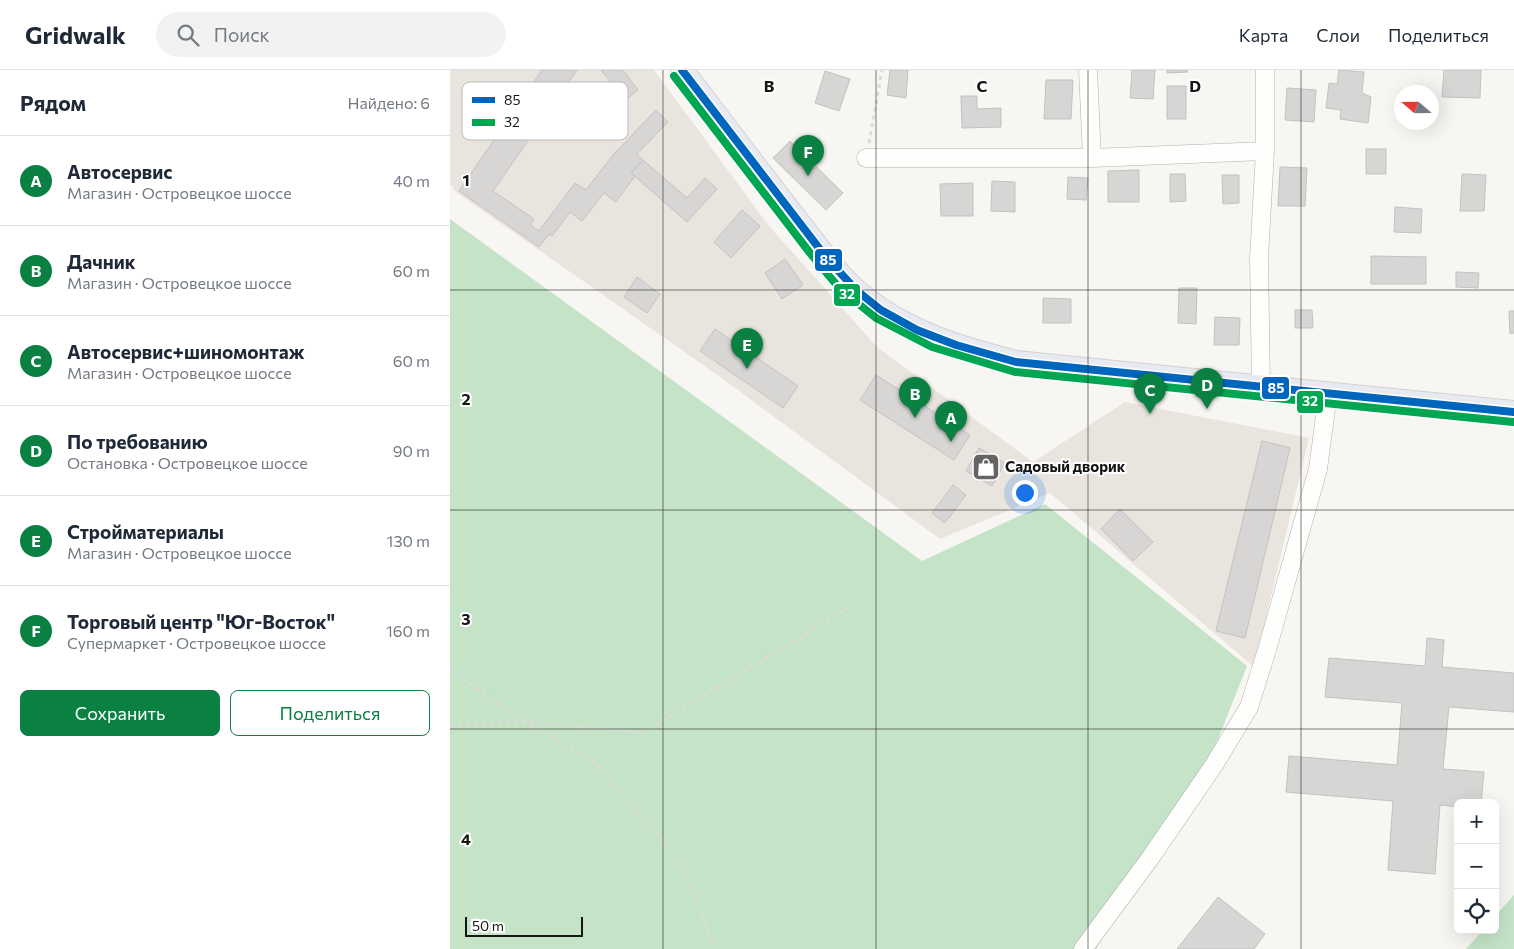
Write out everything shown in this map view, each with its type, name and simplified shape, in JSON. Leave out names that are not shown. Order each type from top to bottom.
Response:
[{"type":"main road","points":[[682,70],[825,254],[863,296],[926,336],[965,350],[1016,362],[1514,412]]},
{"type":"street","points":[[1088,70],[1092,158]]},
{"type":"street","points":[[1261,388],[1259,258],[1264,151],[1265,70]]},
{"type":"street","points":[[866,158],[1092,158],[1264,151]]},
{"type":"street","points":[[1082,949],[1152,857],[1214,765],[1249,707],[1318,469],[1328,394]]},
{"type":"path","points":[[866,158],[882,70]]},
{"type":"path","points":[[450,726],[523,722],[642,733],[855,604]]},
{"type":"path","points":[[450,669],[523,722],[591,759],[679,859],[716,949]]},
{"type":"shaded area","points":[[450,70],[654,70],[769,226],[877,347],[1033,462],[1125,402],[1309,438],[1254,667],[1050,493],[940,539],[716,374],[453,190],[454,188],[450,185]]},
{"type":"green space","points":[[450,219],[922,561],[1045,504],[1247,666],[1213,752],[1096,949],[450,949]]},
{"type":"green space","points":[[1514,895],[1514,949],[1466,949],[1479,934],[1499,934],[1499,912]]},
{"type":"building","points":[[542,70],[577,70],[569,82],[534,82]]},
{"type":"building","points":[[601,70],[623,70],[638,90],[628,98],[628,82],[611,82]]},
{"type":"building","points":[[890,70],[908,70],[906,98],[887,95]]},
{"type":"building","points":[[1132,70],[1155,70],[1153,99],[1130,98]]},
{"type":"building","points":[[1167,70],[1187,70],[1188,72],[1167,73]]},
{"type":"building","points":[[1339,70],[1364,72],[1362,93],[1371,97],[1368,123],[1340,119],[1341,110],[1326,108],[1329,83],[1337,84]]},
{"type":"building","points":[[1444,70],[1481,70],[1480,98],[1442,97]]},
{"type":"building","points":[[825,71],[850,79],[839,111],[815,103]]},
{"type":"building","points":[[1046,80],[1073,80],[1071,119],[1044,119]]},
{"type":"building","points":[[1167,86],[1186,86],[1186,119],[1167,119]]},
{"type":"building","points":[[1287,88],[1316,90],[1314,122],[1285,120]]},
{"type":"building","points":[[961,96],[977,96],[977,109],[1001,108],[1001,127],[962,128]]},
{"type":"building","points":[[656,110],[668,122],[637,154],[643,160],[631,173],[635,176],[616,202],[604,193],[582,221],[570,212],[552,236],[549,234],[539,247],[459,191],[494,140],[528,140],[493,191],[534,219],[530,225],[539,231],[575,183],[586,190],[612,156]]},
{"type":"building","points":[[790,141],[843,193],[826,210],[773,158]]},
{"type":"building","points":[[1366,149],[1386,149],[1386,174],[1366,174]]},
{"type":"building","points":[[643,160],[687,198],[705,178],[717,189],[687,222],[631,173]]},
{"type":"building","points":[[1280,167],[1307,168],[1305,206],[1278,206]]},
{"type":"building","points":[[1139,170],[1139,202],[1108,202],[1108,171]]},
{"type":"building","points":[[1170,174],[1185,174],[1186,201],[1170,202]]},
{"type":"building","points":[[1462,174],[1486,175],[1484,211],[1460,211]]},
{"type":"building","points":[[1222,175],[1239,175],[1239,203],[1223,204]]},
{"type":"building","points":[[1068,177],[1088,178],[1086,200],[1067,199]]},
{"type":"building","points":[[992,181],[1015,182],[1015,212],[991,211]]},
{"type":"building","points":[[973,183],[973,216],[941,216],[940,184]]},
{"type":"building","points":[[1395,207],[1422,209],[1421,233],[1394,232]]},
{"type":"building","points":[[742,210],[760,226],[731,258],[714,242]]},
{"type":"building","points":[[1371,256],[1426,257],[1426,284],[1371,284]]},
{"type":"building","points":[[785,259],[803,285],[782,299],[765,273]]},
{"type":"building","points":[[1456,272],[1479,273],[1478,288],[1456,287]]},
{"type":"building","points":[[637,277],[660,294],[647,313],[624,297]]},
{"type":"building","points":[[1179,288],[1197,288],[1196,324],[1178,323]]},
{"type":"building","points":[[1043,298],[1071,299],[1071,323],[1043,323]]},
{"type":"building","points":[[1295,310],[1312,310],[1313,328],[1295,328]]},
{"type":"building","points":[[1509,311],[1514,311],[1514,333],[1510,334]]},
{"type":"building","points":[[1215,317],[1240,318],[1239,345],[1214,345]]},
{"type":"building","points":[[715,329],[798,386],[783,408],[700,351]]},
{"type":"building","points":[[876,375],[970,435],[954,460],[860,400]]},
{"type":"building","points":[[1262,441],[1290,448],[1245,638],[1216,631]]},
{"type":"building","points":[[979,448],[1005,463],[992,486],[966,471]]},
{"type":"building","points":[[953,485],[966,495],[945,523],[932,513]]},
{"type":"building","points":[[1120,509],[1153,542],[1133,561],[1101,529]]},
{"type":"building","points":[[1427,638],[1444,640],[1442,667],[1514,673],[1514,712],[1449,707],[1443,769],[1484,772],[1481,799],[1454,799],[1454,807],[1440,805],[1435,874],[1388,870],[1393,801],[1286,792],[1289,756],[1397,765],[1402,703],[1325,697],[1329,658],[1425,666]]},
{"type":"building","points":[[1218,897],[1265,934],[1254,949],[1177,949]]},
{"type":"transit line","name":"85","points":[[682,70],[825,256],[856,290],[881,310],[917,330],[956,345],[1016,362],[1514,412]]},
{"type":"transit line","name":"32","points":[[674,76],[810,253],[840,289],[876,318],[932,347],[1015,372],[1513,422]]},
{"type":"place","name":"Торговый центр \"Юг-Восток\"","points":[[808,176]]},
{"type":"place","name":"Стройматериалы","points":[[747,369]]},
{"type":"place","name":"По требованию","points":[[1207,409]]},
{"type":"place","name":"Автосервис+шиномонтаж","points":[[1150,414]]},
{"type":"place","name":"Дачник","points":[[915,418]]},
{"type":"place","name":"Автосервис","points":[[951,442]]},
{"type":"place","name":"Садовый дворик","points":[[986,467]]}]
